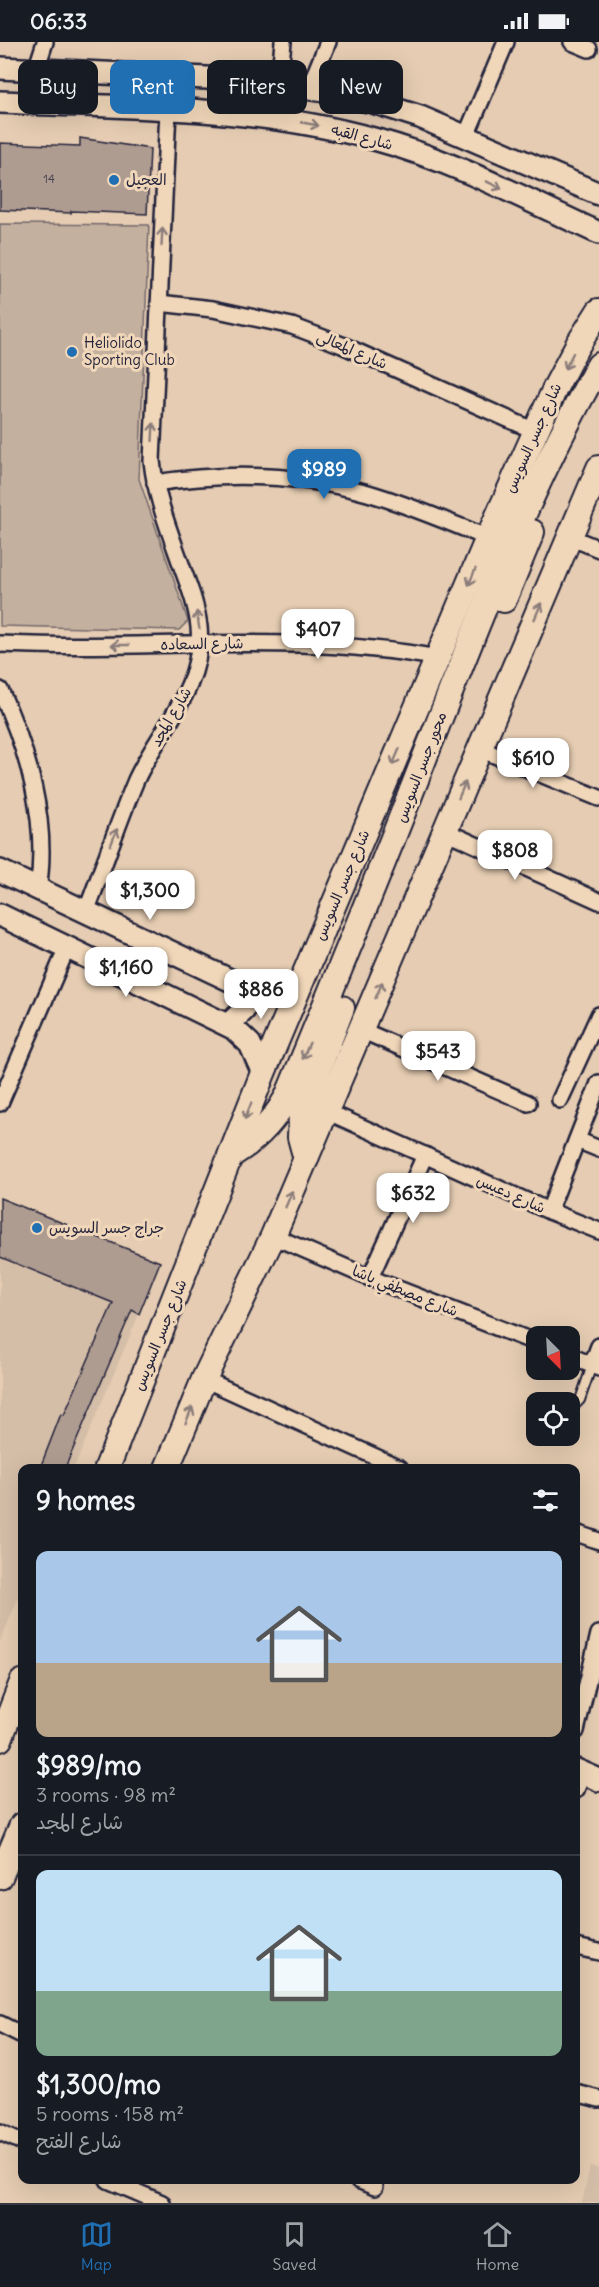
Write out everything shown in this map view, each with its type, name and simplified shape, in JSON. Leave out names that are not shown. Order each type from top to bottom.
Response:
[{"type":"main road","points":[[0,68],[18,69]]},
{"type":"main road","points":[[98,73],[207,79]]},
{"type":"main road","points":[[309,88],[389,107],[466,136],[599,194]]},
{"type":"main road","name":"شارع القبه","points":[[0,102],[110,107]]},
{"type":"main road","name":"شارع القبه","points":[[195,111],[245,114],[286,120],[377,139],[456,168],[599,233]]},
{"type":"main road","name":"شارع جسر السويس","points":[[109,1464],[263,1072],[488,538],[576,346],[598,312]]},
{"type":"main road","name":"محور جسر السويس","points":[[306,1159],[299,1125],[304,1103],[520,561],[591,400],[599,365]]},
{"type":"main road","name":"محور جسر السويس","points":[[230,1156],[259,1136],[271,1123],[287,1097],[374,888],[504,556],[552,450],[591,400]]},
{"type":"main road","points":[[169,1464],[204,1379],[273,1236],[599,468]]},
{"type":"main road","points":[[0,871],[249,989],[270,995],[296,994]]},
{"type":"main road","points":[[0,915],[228,1025],[250,1044],[263,1072]]},
{"type":"main road","points":[[228,1025],[244,1010],[249,989]]},
{"type":"main road","points":[[0,1739],[18,1692]]},
{"type":"main road","points":[[0,1877],[18,1834]]},
{"type":"street","points":[[39,60],[45,42]]},
{"type":"street","points":[[281,60],[283,42]]},
{"type":"street","points":[[309,88],[327,42]]},
{"type":"street","points":[[466,136],[506,42]]},
{"type":"street","points":[[572,42],[589,49]]},
{"type":"street","name":"شارع المجد","points":[[86,912],[136,781],[190,683],[199,645],[196,608],[155,483],[152,447],[168,114]]},
{"type":"street","name":"شارع المعالى","points":[[159,303],[239,313],[317,335],[536,431]]},
{"type":"street","points":[[155,483],[208,476],[244,476],[315,482],[401,503],[488,538]]},
{"type":"street","points":[[570,537],[599,549]]},
{"type":"street","name":"شارع السعاده","points":[[0,644],[199,645],[254,642],[328,644],[374,648],[438,658]]},
{"type":"street","points":[[0,690],[18,733],[32,782],[42,867],[38,889]]},
{"type":"street","points":[[480,749],[599,798]]},
{"type":"street","points":[[445,831],[599,901]]},
{"type":"street","points":[[0,1103],[67,948]]},
{"type":"street","points":[[560,1100],[599,1015]]},
{"type":"street","points":[[361,1030],[528,1103]]},
{"type":"street","points":[[549,1211],[599,1083]]},
{"type":"street","name":"شارع دعبس","points":[[326,1111],[549,1211],[599,1231]]},
{"type":"street","points":[[577,1140],[599,1149]]},
{"type":"street","points":[[370,1278],[425,1155]]},
{"type":"street","name":"شارع مصطفي باشا","points":[[273,1236],[370,1278],[526,1339]]},
{"type":"street","points":[[580,1360],[596,1366],[599,1346]]},
{"type":"street","points":[[204,1379],[390,1464]]},
{"type":"street","points":[[580,1534],[599,1541]]},
{"type":"street","points":[[580,1714],[599,1634]]},
{"type":"street","points":[[580,1948],[599,1952]]},
{"type":"street","points":[[0,2024],[18,2033]]},
{"type":"street","points":[[580,2095],[599,2099]]},
{"type":"street","points":[[0,2132],[18,2140]]},
{"type":"street","points":[[117,2184],[162,2203]]},
{"type":"street","points":[[368,2184],[375,2187]]},
{"type":"lane","points":[[580,1400],[596,1366]]},
{"type":"shaded area","name":"Heliolido Sporting Club","points":[[0,224],[149,225],[139,479],[188,621],[179,630],[0,626]]},
{"type":"shaded area","points":[[0,1258],[139,1314],[76,1464],[18,1464],[18,1599],[0,1642]]},
{"type":"shaded area","points":[[590,2166],[599,2169],[599,2203],[582,2203]]},
{"type":"building","points":[[80,138],[150,149],[147,214],[0,210],[0,143],[80,146]]},
{"type":"building","name":"جراج جسر السويس","points":[[0,1198],[160,1262],[139,1314],[132,1310],[67,1464],[42,1464],[61,1414],[64,1415],[113,1303],[0,1257]]},
{"type":"place","name":"العجيل","points":[[114,180]]},
{"type":"place","name":"Heliolido Sporting Club","points":[[72,352]]},
{"type":"place","name":"جراج جسر السويس","points":[[37,1228]]}]
